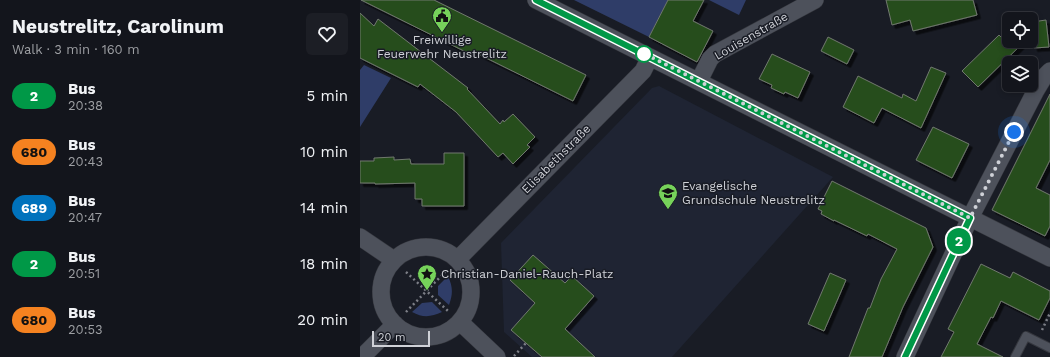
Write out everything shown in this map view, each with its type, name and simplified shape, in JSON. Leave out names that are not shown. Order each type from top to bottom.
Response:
[{"type":"street","points":[[536,0],[1050,258]]},
{"type":"street","name":"Louisenstraße","points":[[699,81],[710,59],[715,54],[815,0]]},
{"type":"street","name":"Elisabethstraße","points":[[458,259],[643,71],[650,57]]},
{"type":"street","points":[[905,357],[970,218],[1035,92],[1044,77],[1050,71]]},
{"type":"street","points":[[360,237],[394,260]]},
{"type":"street","points":[[433,246],[447,251],[458,259],[467,270],[471,283],[472,298],[468,311],[460,322],[442,334],[421,337],[407,333],[395,324],[386,313],[382,300],[381,285],[385,272],[394,260],[405,251],[419,247],[433,246]]},
{"type":"street","points":[[460,322],[497,357]]},
{"type":"street","points":[[362,357],[395,324]]},
{"type":"lane","points":[[1015,357],[1026,336],[1050,348]]},
{"type":"path","points":[[409,309],[444,273]]},
{"type":"path","points":[[409,274],[445,308]]},
{"type":"path","points":[[513,357],[526,343]]},
{"type":"shaded area","points":[[574,0],[668,0],[649,37]]},
{"type":"shaded area","points":[[709,0],[746,0],[739,15]]},
{"type":"shaded area","points":[[364,65],[391,78],[360,127],[360,70]]},
{"type":"shaded area","name":"Evangelische Grundschule Neustrelitz","points":[[659,86],[833,177],[672,357],[532,357],[504,332],[501,243],[652,88]]},
{"type":"shaded area","points":[[448,276],[452,290],[449,305],[438,295],[438,286]]},
{"type":"shaded area","points":[[432,302],[442,312],[427,316],[412,312],[422,303]]},
{"type":"building","points":[[361,0],[434,0],[586,75],[573,101],[474,52],[472,55]]},
{"type":"building","points":[[668,0],[704,0],[693,21],[713,31],[697,62],[649,37]]},
{"type":"building","points":[[886,0],[973,0],[977,15],[913,31],[910,20],[892,25]]},
{"type":"building","points":[[360,13],[374,26],[378,19],[468,88],[467,89],[500,124],[503,120],[504,122],[513,114],[535,137],[527,145],[530,147],[513,164],[503,153],[498,157],[456,112],[420,84],[418,87],[360,58]]},
{"type":"building","points":[[1046,20],[1049,47],[1038,48],[1038,21]]},
{"type":"building","points":[[999,35],[1002,38],[1002,48],[1018,48],[1010,56],[1002,56],[1002,64],[978,87],[962,71]]},
{"type":"building","points":[[828,37],[854,50],[847,64],[821,51]]},
{"type":"building","points":[[772,54],[810,72],[798,98],[771,88],[772,85],[759,79]]},
{"type":"building","points":[[931,67],[946,73],[921,128],[882,108],[874,123],[843,107],[858,76],[902,98],[903,94],[916,101]]},
{"type":"building","points":[[1050,94],[1050,160],[1036,188],[1050,195],[1050,226],[1045,236],[992,210]]},
{"type":"building","points":[[933,127],[969,144],[952,178],[916,160]]},
{"type":"building","points":[[444,153],[464,153],[464,206],[422,206],[422,199],[415,199],[415,183],[360,183],[360,161],[374,161],[374,158],[394,157],[394,160],[410,159],[411,164],[444,164]]},
{"type":"building","points":[[832,181],[926,228],[933,247],[903,307],[882,357],[849,357],[868,308],[870,308],[881,279],[897,249],[868,234],[867,236],[821,214],[822,211],[818,209]]},
{"type":"building","points":[[533,255],[565,283],[572,276],[594,296],[565,329],[595,357],[542,357],[511,330],[535,303],[510,280]]},
{"type":"building","points":[[981,264],[1010,278],[1013,272],[1050,291],[1050,298],[1039,320],[1001,301],[993,318],[991,317],[977,344],[1003,357],[941,357],[954,332],[948,329]]},
{"type":"building","points":[[830,273],[846,280],[824,331],[808,324]]},
{"type":"bus line","name":"2","points":[[536,0],[970,218],[905,357]]},
{"type":"place","name":"Freiwillige Feuerwehr Neustrelitz","points":[[442,33]]},
{"type":"place","name":"Evangelische Grundschule Neustrelitz","points":[[668,210]]},
{"type":"place","name":"Christian-Daniel-Rauch-Platz","points":[[427,291]]},
{"type":"route","points":[[644,54],[639,51],[970,218],[1014,132]]}]
